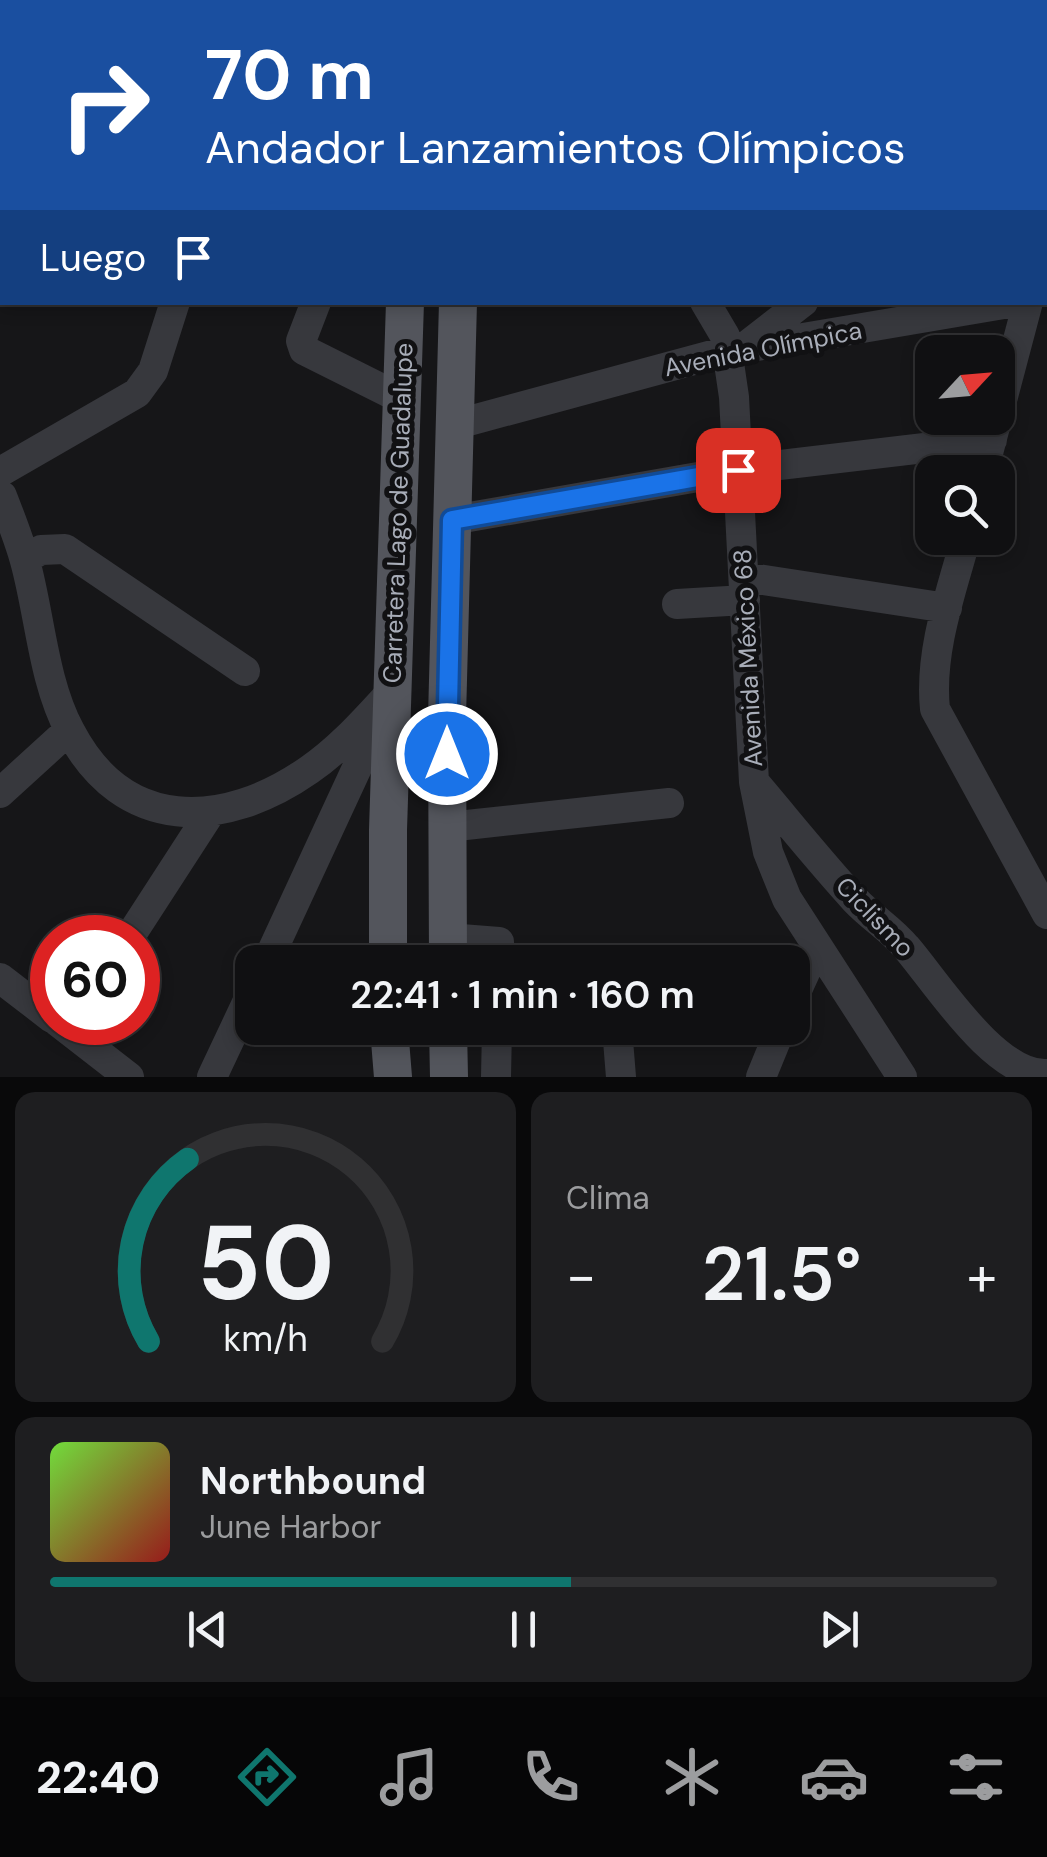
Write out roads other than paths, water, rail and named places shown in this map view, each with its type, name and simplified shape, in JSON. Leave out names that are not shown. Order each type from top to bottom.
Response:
[{"type":"main road","name":"Carretera Lago de Guadalupe","points":[[388,945],[388,830],[405,305]]},
{"type":"main road","points":[[448,945],[458,305]]},
{"type":"main road","points":[[391,1045],[394,1077]]},
{"type":"main road","points":[[449,1045],[452,1075]]},
{"type":"street","points":[[174,305],[154,371],[137,393],[3,472],[69,730],[96,768],[138,804],[210,814],[278,788],[309,770],[351,736],[392,691]]},
{"type":"street","points":[[315,305],[301,346],[402,398]]},
{"type":"street","name":"Avenida México 68","points":[[707,305],[735,349],[754,782],[768,852],[787,899],[902,1077]]},
{"type":"street","points":[[735,349],[800,305]]},
{"type":"street","name":"Avenida Olímpica","points":[[454,425],[735,349],[998,305]]},
{"type":"street","points":[[988,455],[1027,305]]},
{"type":"street","points":[[452,520],[738,470],[992,440]]},
{"type":"street","points":[[25,559],[41,550],[65,549],[244,671]]},
{"type":"street","points":[[961,555],[947,608],[933,690],[935,710],[1047,914]]},
{"type":"street","points":[[677,604],[744,588],[947,608]]},
{"type":"street","points":[[275,945],[392,691]]},
{"type":"street","points":[[0,793],[69,730]]},
{"type":"street","name":"Ciclismo","points":[[754,782],[857,902],[909,950],[952,1011],[980,1040],[1021,1073],[1047,1074]]},
{"type":"street","points":[[448,827],[669,803]]},
{"type":"street","points":[[144,915],[210,814]]},
{"type":"street","points":[[333,822],[362,817],[388,830]]},
{"type":"street","points":[[810,961],[817,946]]},
{"type":"street","points":[[0,978],[30,1001]]},
{"type":"street","points":[[212,1077],[235,1028]]},
{"type":"street","points":[[87,1045],[129,1077]]},
{"type":"street","points":[[496,1077],[497,1045]]},
{"type":"street","points":[[618,1045],[620,1077]]},
{"type":"street","points":[[761,1077],[773,1045]]},
{"type":"street","points":[[779,1045],[786,1077]]}]
